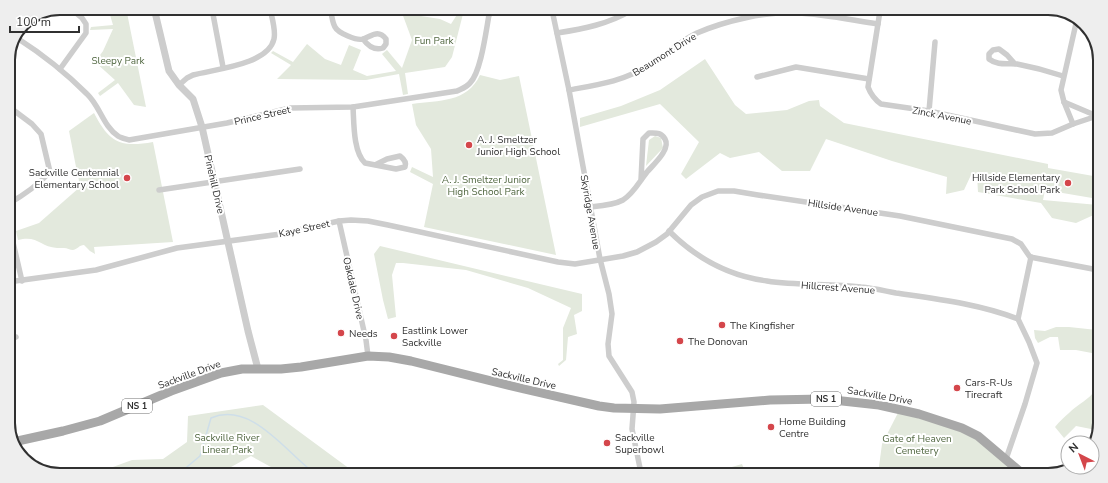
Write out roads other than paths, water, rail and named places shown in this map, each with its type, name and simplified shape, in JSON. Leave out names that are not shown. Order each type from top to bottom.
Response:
[{"type":"main road","name":"Sackville Drive","points":[[19,441],[63,431],[100,420],[171,391],[221,373],[242,369],[301,367],[368,356],[389,357],[411,361],[599,406],[633,409],[660,409],[794,399],[834,399],[900,409],[962,428],[978,436],[1016,468]]},
{"type":"street","points":[[60,69],[86,33],[86,24],[78,15]]},
{"type":"street","name":"Pinehill Drive","points":[[156,15],[169,71],[179,85],[193,99],[202,127],[258,369]]},
{"type":"street","points":[[213,15],[224,68]]},
{"type":"street","points":[[179,85],[193,74],[224,68],[256,59],[268,50],[274,38],[271,15]]},
{"type":"street","points":[[332,15],[335,27],[338,31],[352,38],[363,39]]},
{"type":"street","name":"Prince Street","points":[[20,40],[60,69],[91,97],[111,129],[119,137],[129,140],[227,123],[290,108],[353,106],[457,91],[469,85],[473,80],[477,70],[490,15]]},
{"type":"street","name":"Skyridge Avenue","points":[[553,15],[569,90],[600,259],[609,294],[612,314],[608,344],[609,356],[632,392],[632,429],[640,468]]},
{"type":"street","points":[[557,33],[578,30],[624,15]]},
{"type":"street","name":"Beaumont Drive","points":[[569,90],[613,81],[631,75],[663,57],[695,34],[734,20],[766,15]]},
{"type":"street","name":"Beaumont Drive","points":[[816,15],[878,24]]},
{"type":"street","name":"Zinck Avenue","points":[[879,15],[868,87],[872,96],[881,104],[929,111],[1035,134],[1052,133],[1073,124],[1093,118]]},
{"type":"street","points":[[1073,124],[1061,90],[1076,25]]},
{"type":"street","points":[[929,111],[936,42]]},
{"type":"street","points":[[1015,64],[1044,70],[1063,76]]},
{"type":"street","points":[[757,77],[796,67],[869,79]]},
{"type":"street","name":"Zinck Avenue","points":[[1064,102],[1093,115]]},
{"type":"street","points":[[353,106],[354,130],[359,156],[365,163],[375,165],[396,169],[405,167],[406,164],[405,160],[400,156],[387,159],[375,165]]},
{"type":"street","points":[[15,111],[32,124],[41,134],[50,172],[33,188],[15,200]]},
{"type":"street","points":[[590,208],[622,201],[637,187],[663,153],[666,146],[667,142],[663,136],[658,133],[649,133],[643,139],[641,180]]},
{"type":"street","points":[[160,190],[300,169]]},
{"type":"street","name":"Hillside Avenue","points":[[600,259],[623,256],[638,252],[656,242],[669,231],[691,205],[702,197],[718,191],[734,191],[758,196],[900,216],[1012,239],[1022,244],[1031,257]]},
{"type":"street","name":"Kaye Street","points":[[15,282],[96,270],[177,248],[281,234],[339,221],[351,220],[388,224],[569,264],[600,259]]},
{"type":"street","name":"Oakdale Drive","points":[[339,221],[366,340],[368,356]]},
{"type":"street","name":"Hillcrest Avenue","points":[[669,231],[681,243],[709,262],[727,271],[746,277],[768,282],[861,287],[937,298],[1018,318]]},
{"type":"street","points":[[15,251],[22,281]]},
{"type":"street","points":[[1006,459],[1025,404],[1036,363],[1029,342],[1018,318],[1031,257],[1093,269]]},
{"type":"waterway","points":[[186,468],[200,456],[211,418],[226,415],[240,416],[253,422],[279,441],[308,468]]},
{"type":"place","name":"A. J. Smeltzer Junior High School","points":[[469,145]]},
{"type":"place","name":"Sackville Centennial Elementary School","points":[[127,178]]},
{"type":"place","name":"Hillside Elementary Park School Park","points":[[1068,183]]},
{"type":"place","name":"The Kingfisher","points":[[722,325]]},
{"type":"place","name":"Needs","points":[[341,333]]},
{"type":"place","name":"Eastlink Lower Sackville","points":[[394,336]]},
{"type":"place","name":"The Donovan","points":[[680,341]]},
{"type":"place","name":"Cars-R-Us Tirecraft","points":[[957,388]]},
{"type":"place","name":"Home Building Centre","points":[[771,427]]},
{"type":"place","name":"Sackville Superbowl","points":[[607,443]]},
{"type":"park label","name":"Fun Park","points":[[434,40]]},
{"type":"park label","name":"Sleepy Park","points":[[118,60]]},
{"type":"park label","name":"A. J. Smeltzer Junior High School Park","points":[[486,184]]},
{"type":"park label","name":"Sackville River Linear Park","points":[[227,442]]},
{"type":"park label","name":"Gate of Heaven Cemetery","points":[[917,444]]}]
